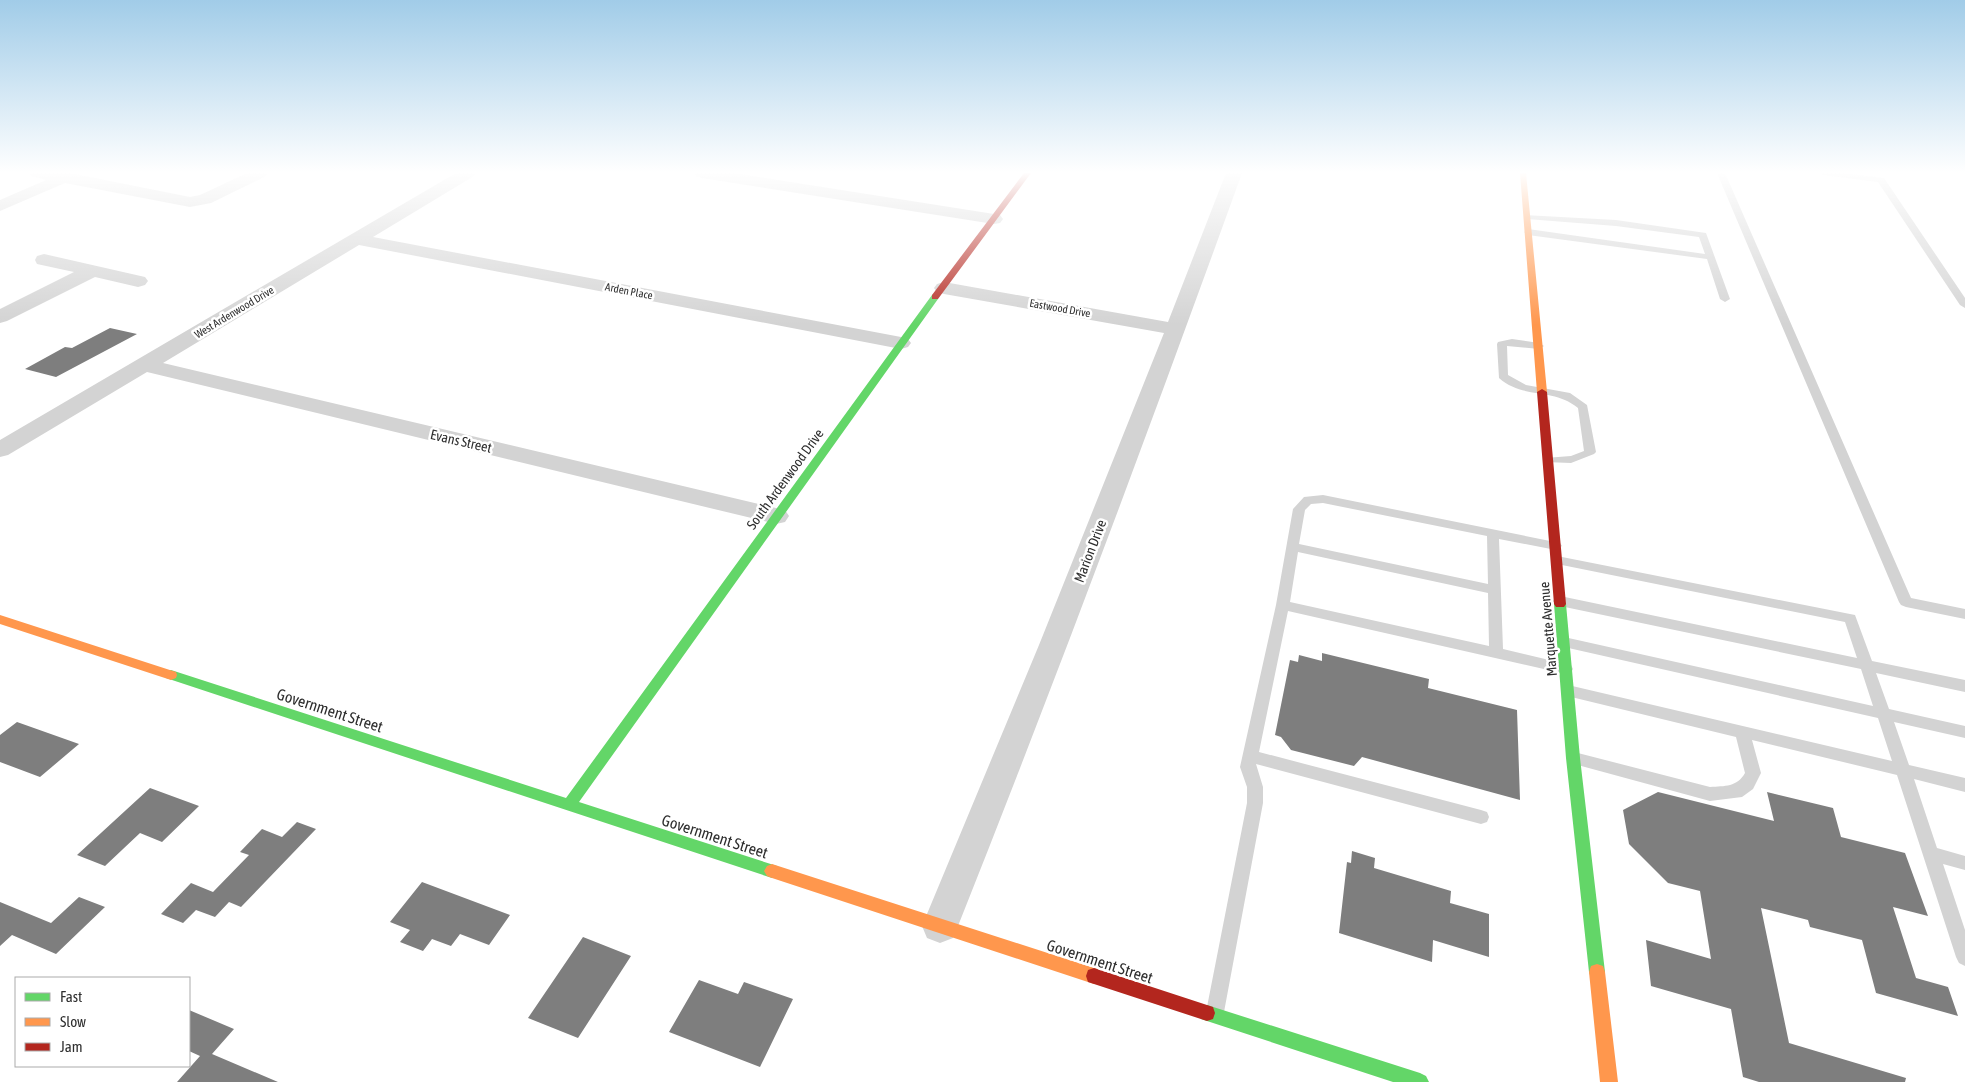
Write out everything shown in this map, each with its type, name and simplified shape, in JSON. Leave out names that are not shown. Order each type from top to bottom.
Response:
[{"type":"street","name":"West Ardenwood Drive","points":[[0,450],[382,223]]},
{"type":"street","name":"South Ardenwood Drive","points":[[569,805],[901,343],[991,223]]},
{"type":"street","name":"Marion Drive","points":[[940,926],[1023,727],[1215,223]]},
{"type":"street","name":"Marquette Avenue","points":[[1527,223],[1574,758],[1609,1082]]},
{"type":"street","name":"Arden Place","points":[[356,239],[901,343]]},
{"type":"street","points":[[44,260],[138,281]]},
{"type":"street","points":[[0,317],[92,271]]},
{"type":"street","name":"Eastwood Drive","points":[[944,288],[1176,329]]},
{"type":"street","name":"Evans Street","points":[[145,365],[776,516]]},
{"type":"street","name":"Government Street","points":[[0,619],[1420,1082]]},
{"type":"lane","points":[[1620,223],[1703,235],[1725,299]]},
{"type":"lane","points":[[1743,223],[1906,602],[1965,614]]},
{"type":"lane","points":[[1910,223],[1965,305]]},
{"type":"lane","points":[[1528,232],[1711,257]]},
{"type":"lane","points":[[1539,346],[1512,342],[1502,344],[1503,376],[1509,382],[1519,387],[1564,394],[1584,407],[1590,452],[1581,458],[1570,461],[1549,460]]},
{"type":"lane","points":[[1214,1015],[1255,803],[1255,787],[1248,766],[1283,605],[1299,509],[1308,500],[1323,500],[1493,534],[1557,553],[1850,618],[1931,854],[1960,928],[1965,957]]},
{"type":"lane","points":[[1493,534],[1496,654]]},
{"type":"lane","points":[[1292,547],[1495,590]]},
{"type":"lane","points":[[1560,602],[1965,686]]},
{"type":"lane","points":[[1283,605],[1566,670]]},
{"type":"lane","points":[[1564,642],[1965,732]]},
{"type":"lane","points":[[1568,691],[1965,785]]},
{"type":"lane","points":[[1574,758],[1710,794],[1736,792],[1747,784],[1753,773],[1742,732]]},
{"type":"lane","points":[[1250,756],[1482,817]]},
{"type":"lane","points":[[1931,854],[1965,863]]},
{"type":"building","points":[[110,328],[137,334],[56,377],[25,369],[65,347],[72,348]]},
{"type":"building","points":[[1322,653],[1429,679],[1428,688],[1517,710],[1520,800],[1362,757],[1354,766],[1291,750],[1281,737],[1275,735],[1290,660],[1298,662],[1299,655],[1322,661]]},
{"type":"building","points":[[17,722],[79,744],[40,777],[0,762],[0,735]]},
{"type":"building","points":[[150,788],[199,806],[162,842],[140,833],[105,866],[77,855]]},
{"type":"building","points":[[1658,792],[1774,821],[1767,792],[1833,808],[1841,837],[1905,853],[1928,916],[1893,907],[1916,978],[1948,987],[1958,1016],[1876,993],[1862,940],[1810,927],[1808,920],[1761,908],[1789,1043],[1906,1078],[1905,1082],[1759,1082],[1743,1077],[1731,1009],[1651,986],[1646,940],[1711,959],[1700,891],[1668,883],[1629,844],[1623,810]]},
{"type":"building","points":[[297,822],[316,829],[241,907],[229,902],[215,917],[196,910],[183,923],[161,914],[191,883],[213,892],[249,855],[240,852],[262,829],[282,837]]},
{"type":"building","points":[[1352,851],[1375,858],[1374,868],[1451,891],[1450,903],[1489,914],[1489,957],[1433,940],[1432,962],[1339,933],[1347,862],[1351,863]]},
{"type":"building","points":[[422,882],[510,915],[489,945],[460,934],[451,946],[432,939],[423,951],[400,942],[410,930],[390,922]]},
{"type":"building","points":[[79,897],[105,907],[56,954],[12,935],[0,946],[0,902],[51,923]]},
{"type":"building","points":[[583,937],[631,956],[578,1038],[528,1018]]},
{"type":"building","points":[[699,980],[738,994],[744,982],[793,999],[760,1067],[669,1032]]},
{"type":"building","points":[[190,1010],[234,1029],[212,1054],[278,1082],[177,1082],[200,1056],[190,1051]]},
{"type":"traffic: fast","points":[[569,805],[935,297]]},
{"type":"traffic: fast","points":[[1560,604],[1573,758],[1597,972]]},
{"type":"traffic: fast","points":[[171,675],[772,871]]},
{"type":"traffic: fast","points":[[1207,1013],[1420,1082]]},
{"type":"traffic: slow","points":[[1527,223],[1542,392]]},
{"type":"traffic: slow","points":[[0,619],[171,675]]},
{"type":"traffic: slow","points":[[772,871],[1094,976]]},
{"type":"traffic: slow","points":[[1597,972],[1609,1082]]},
{"type":"traffic: jam","points":[[935,297],[990,223]]},
{"type":"traffic: jam","points":[[1542,392],[1560,604]]},
{"type":"traffic: jam","points":[[1094,976],[1207,1013]]}]
